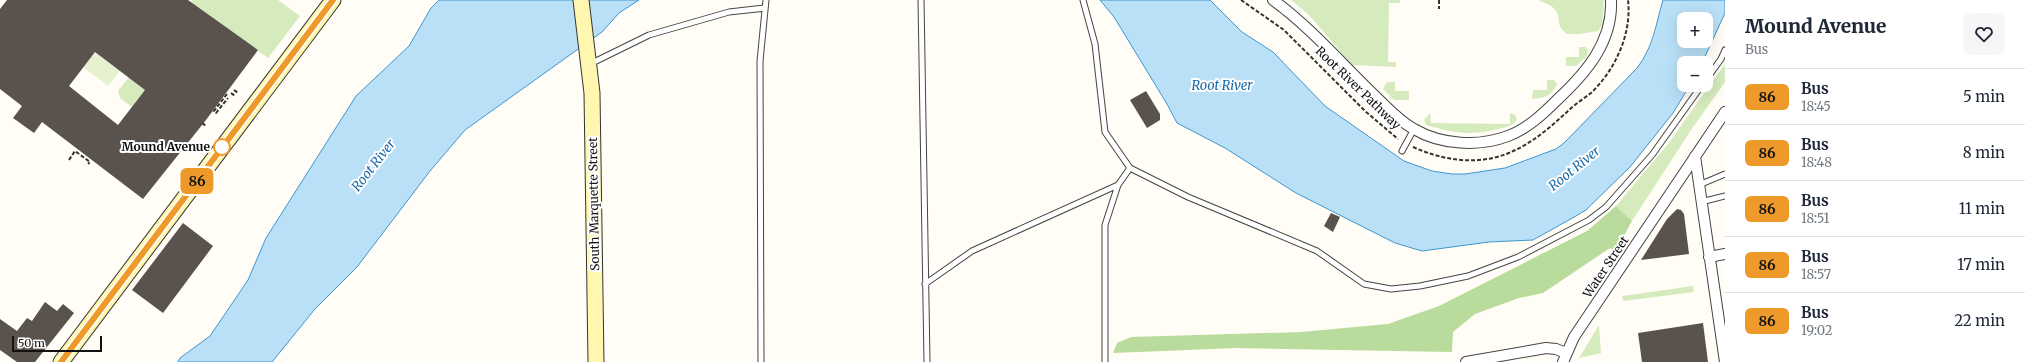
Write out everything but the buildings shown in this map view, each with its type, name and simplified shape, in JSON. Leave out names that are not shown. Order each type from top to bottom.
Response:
[{"type":"street","points":[[61,362],[333,0]]},
{"type":"street","name":"South Marquette Street","points":[[581,0],[588,47],[592,93],[596,362]]},
{"type":"street","points":[[1273,0],[1295,17],[1386,106],[1414,129],[1441,140],[1470,142],[1496,139],[1520,130],[1546,111],[1590,65],[1599,52],[1608,30],[1611,0]]},
{"type":"street","name":"Water Street","points":[[1466,362],[1546,348],[1556,349],[1564,357],[1725,112]]},
{"type":"street","points":[[1695,156],[1725,362]]},
{"type":"street","points":[[1709,257],[1725,254]]},
{"type":"lane","points":[[762,362],[760,61],[766,0]]},
{"type":"lane","points":[[921,0],[927,362]]},
{"type":"lane","points":[[1083,0],[1095,44],[1105,132],[1130,168],[1188,197],[1317,252],[1364,284],[1391,289],[1420,286],[1468,276],[1518,257],[1589,220],[1606,207],[1652,155],[1697,92]]},
{"type":"lane","points":[[589,64],[649,35],[729,12],[765,8]]},
{"type":"lane","points":[[1713,70],[1725,50]]},
{"type":"lane","points":[[1402,151],[1414,129]]},
{"type":"lane","points":[[1105,362],[1105,225],[1118,185],[1130,168]]},
{"type":"lane","points":[[1699,185],[1725,174]]},
{"type":"lane","points":[[925,284],[972,251],[1118,185]]},
{"type":"lane","points":[[1701,202],[1725,196]]},
{"type":"path","name":"Root River Pathway","points":[[1241,0],[1284,30],[1378,124],[1406,144],[1428,154],[1476,160],[1506,154],[1530,142],[1543,134],[1591,92],[1621,51],[1630,13],[1628,0]]},
{"type":"path","points":[[1439,0],[1439,9]]},
{"type":"path","points":[[234,90],[238,93]]},
{"type":"path","points":[[231,93],[235,96]]},
{"type":"path","points":[[227,94],[214,111],[216,113],[228,98]]},
{"type":"path","points":[[202,123],[206,126]]},
{"type":"path","points":[[69,160],[75,151],[90,162],[88,164]]},
{"type":"green space","points":[[193,0],[278,0],[300,16],[268,58],[191,2]]},
{"type":"green space","points":[[1291,0],[1400,0],[1400,3],[1389,3],[1388,62],[1396,62],[1396,67],[1352,65],[1309,15]]},
{"type":"green space","points":[[1538,0],[1604,0],[1602,25],[1598,31],[1567,34],[1559,25],[1558,14],[1554,9],[1550,5]]},
{"type":"green space","points":[[1579,47],[1586,47],[1588,50],[1587,56],[1576,66],[1566,66],[1566,57],[1579,57]]},
{"type":"green space","points":[[95,52],[120,71],[108,86],[83,67]]},
{"type":"green space","points":[[1725,64],[1725,82],[1691,130],[1632,221],[1616,206],[1668,144],[1705,92],[1713,92],[1713,81]]},
{"type":"green space","points":[[129,77],[145,90],[132,107],[120,98],[118,91]]},
{"type":"green space","points":[[1547,80],[1554,80],[1557,84],[1553,91],[1547,96],[1532,99],[1533,90],[1547,90]]},
{"type":"green space","points":[[1387,82],[1395,82],[1395,91],[1409,91],[1409,100],[1394,100],[1383,89]]},
{"type":"green space","points":[[1430,113],[1431,123],[1510,124],[1510,113],[1515,115],[1517,119],[1513,124],[1506,127],[1488,131],[1462,133],[1426,125],[1424,120]]},
{"type":"green space","points":[[1616,206],[1632,221],[1615,252],[1610,248],[1543,293],[1519,298],[1475,314],[1453,332],[1452,352],[1236,348],[1113,353],[1117,343],[1131,337],[1301,332],[1388,324],[1439,306],[1587,231]]},
{"type":"green space","points":[[1693,286],[1694,292],[1623,301],[1622,296]]},
{"type":"green space","points":[[1599,325],[1601,353],[1579,358]]},
{"type":"water","name":"Root River","points":[[439,0],[639,0],[619,13],[602,32],[465,130],[430,171],[357,267],[315,309],[272,362],[178,362],[180,358],[210,336],[248,280],[266,238],[356,96],[409,46],[431,8]]},
{"type":"water","name":"Root River","points":[[1100,0],[1210,0],[1242,32],[1273,52],[1325,106],[1404,161],[1432,171],[1452,174],[1465,174],[1505,168],[1556,149],[1564,143],[1637,68],[1643,60],[1651,43],[1663,0],[1725,0],[1725,13],[1713,39],[1713,12],[1677,12],[1677,48],[1709,48],[1705,56],[1677,56],[1677,92],[1686,92],[1673,113],[1630,167],[1586,210],[1533,240],[1489,242],[1422,251],[1395,243],[1296,193],[1225,148],[1177,123],[1114,17]]},
{"type":"bus line","name":"86","points":[[61,362],[333,0]]},
{"type":"place","name":"Mound Avenue","points":[[222,147]]}]
